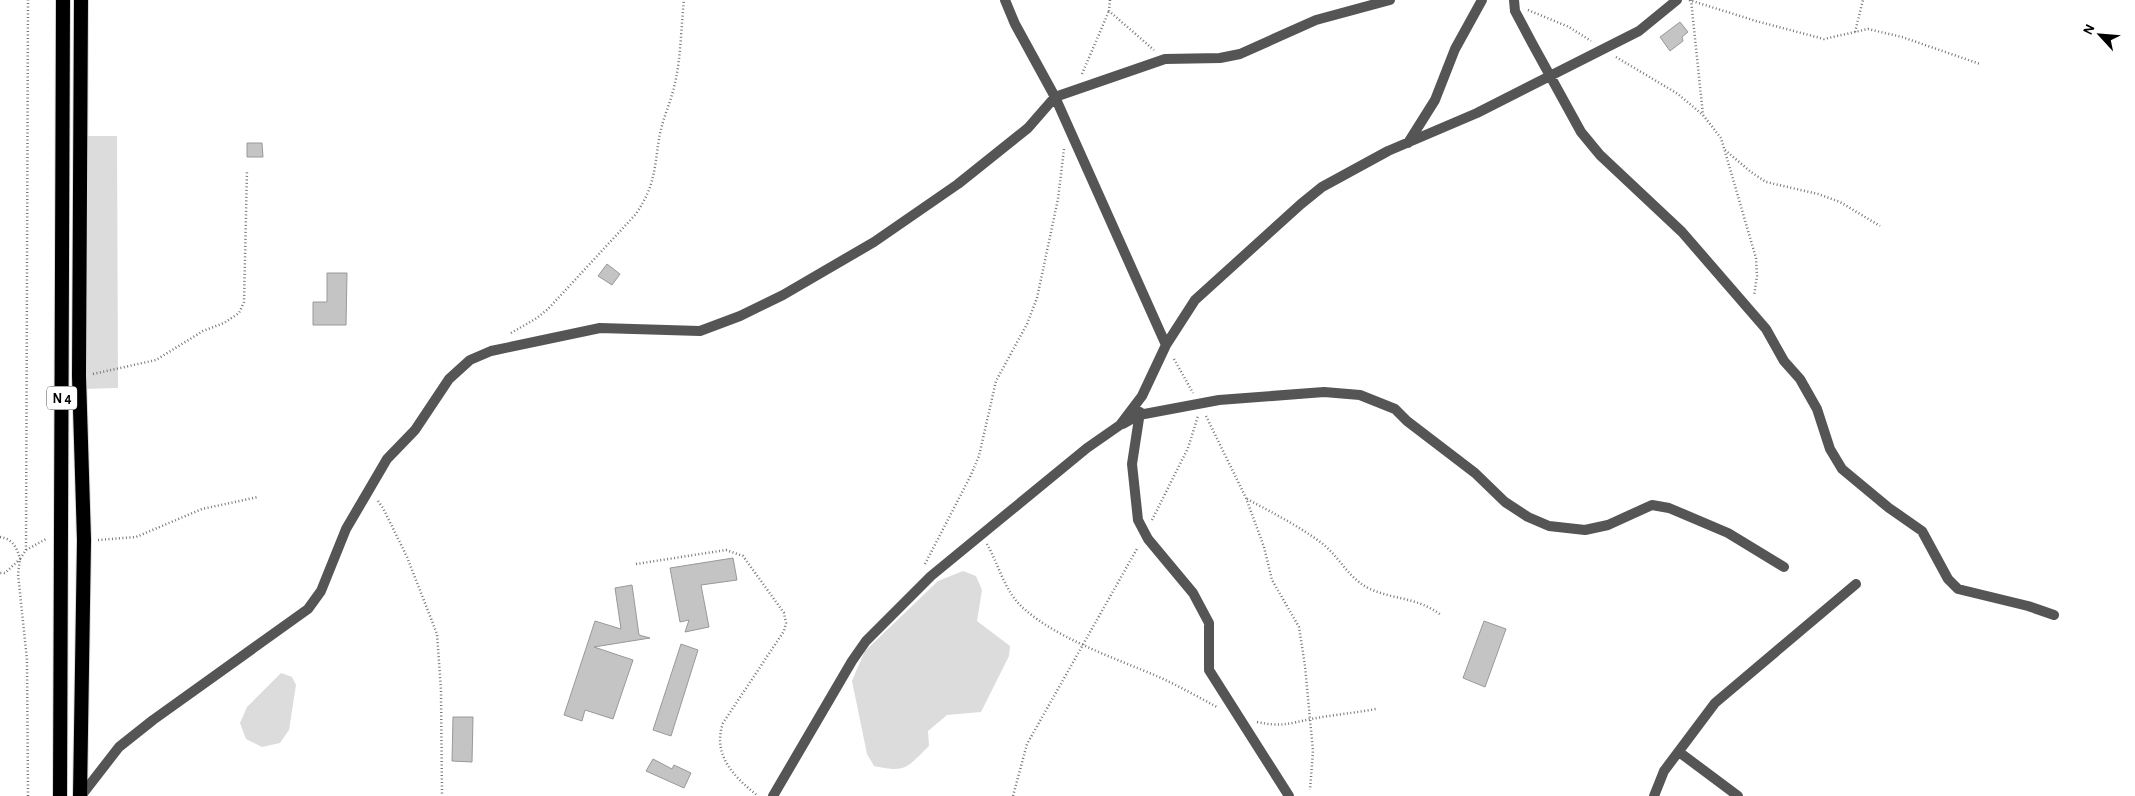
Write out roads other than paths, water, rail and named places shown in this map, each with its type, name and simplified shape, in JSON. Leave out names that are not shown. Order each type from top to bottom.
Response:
[{"type":"highway","name":"N 4","points":[[60,796],[63,0]]},
{"type":"highway","name":"N 4","points":[[81,0],[79,376],[84,540],[81,796]]},
{"type":"highway","points":[[60,727],[82,727]]},
{"type":"street","points":[[1005,0],[1015,24],[1054,97],[1166,345]]},
{"type":"street","points":[[81,796],[119,747],[153,720],[308,609],[321,591],[346,529],[387,459],[415,430],[449,379],[470,360],[491,351],[600,328],[700,331],[740,316],[783,295],[874,242],[950,189],[1028,128],[1054,97],[1165,59],[1220,58],[1240,54],[1316,20],[1390,0]]},
{"type":"street","points":[[1408,144],[1435,100],[1455,49],[1482,0]]},
{"type":"street","points":[[1120,425],[1142,396],[1166,345],[1195,300],[1301,204],[1322,188],[1388,151],[1408,144],[1476,113],[1603,49],[1638,30],[1677,0]]},
{"type":"street","points":[[1515,3],[1515,11],[1581,132],[1600,155],[1682,232],[1766,329],[1784,361],[1800,379],[1816,409],[1830,449],[1842,469],[1889,508],[1922,531],[1948,579],[1958,589],[2028,606],[2054,615]]},
{"type":"street","points":[[773,796],[852,661],[866,641],[931,576],[982,533],[1087,448],[1120,425],[1139,416],[1219,400],[1324,392],[1360,395],[1395,409],[1407,421],[1476,473],[1505,502],[1528,517],[1549,526],[1585,530],[1608,525],[1652,505],[1669,508],[1728,533],[1784,567]]},
{"type":"street","points":[[1142,396],[1132,464],[1138,520],[1148,539],[1193,593],[1209,623],[1209,670],[1289,796]]},
{"type":"street","points":[[1654,796],[1664,771],[1715,703],[1856,584]]},
{"type":"street","points":[[1679,752],[1738,796]]}]
